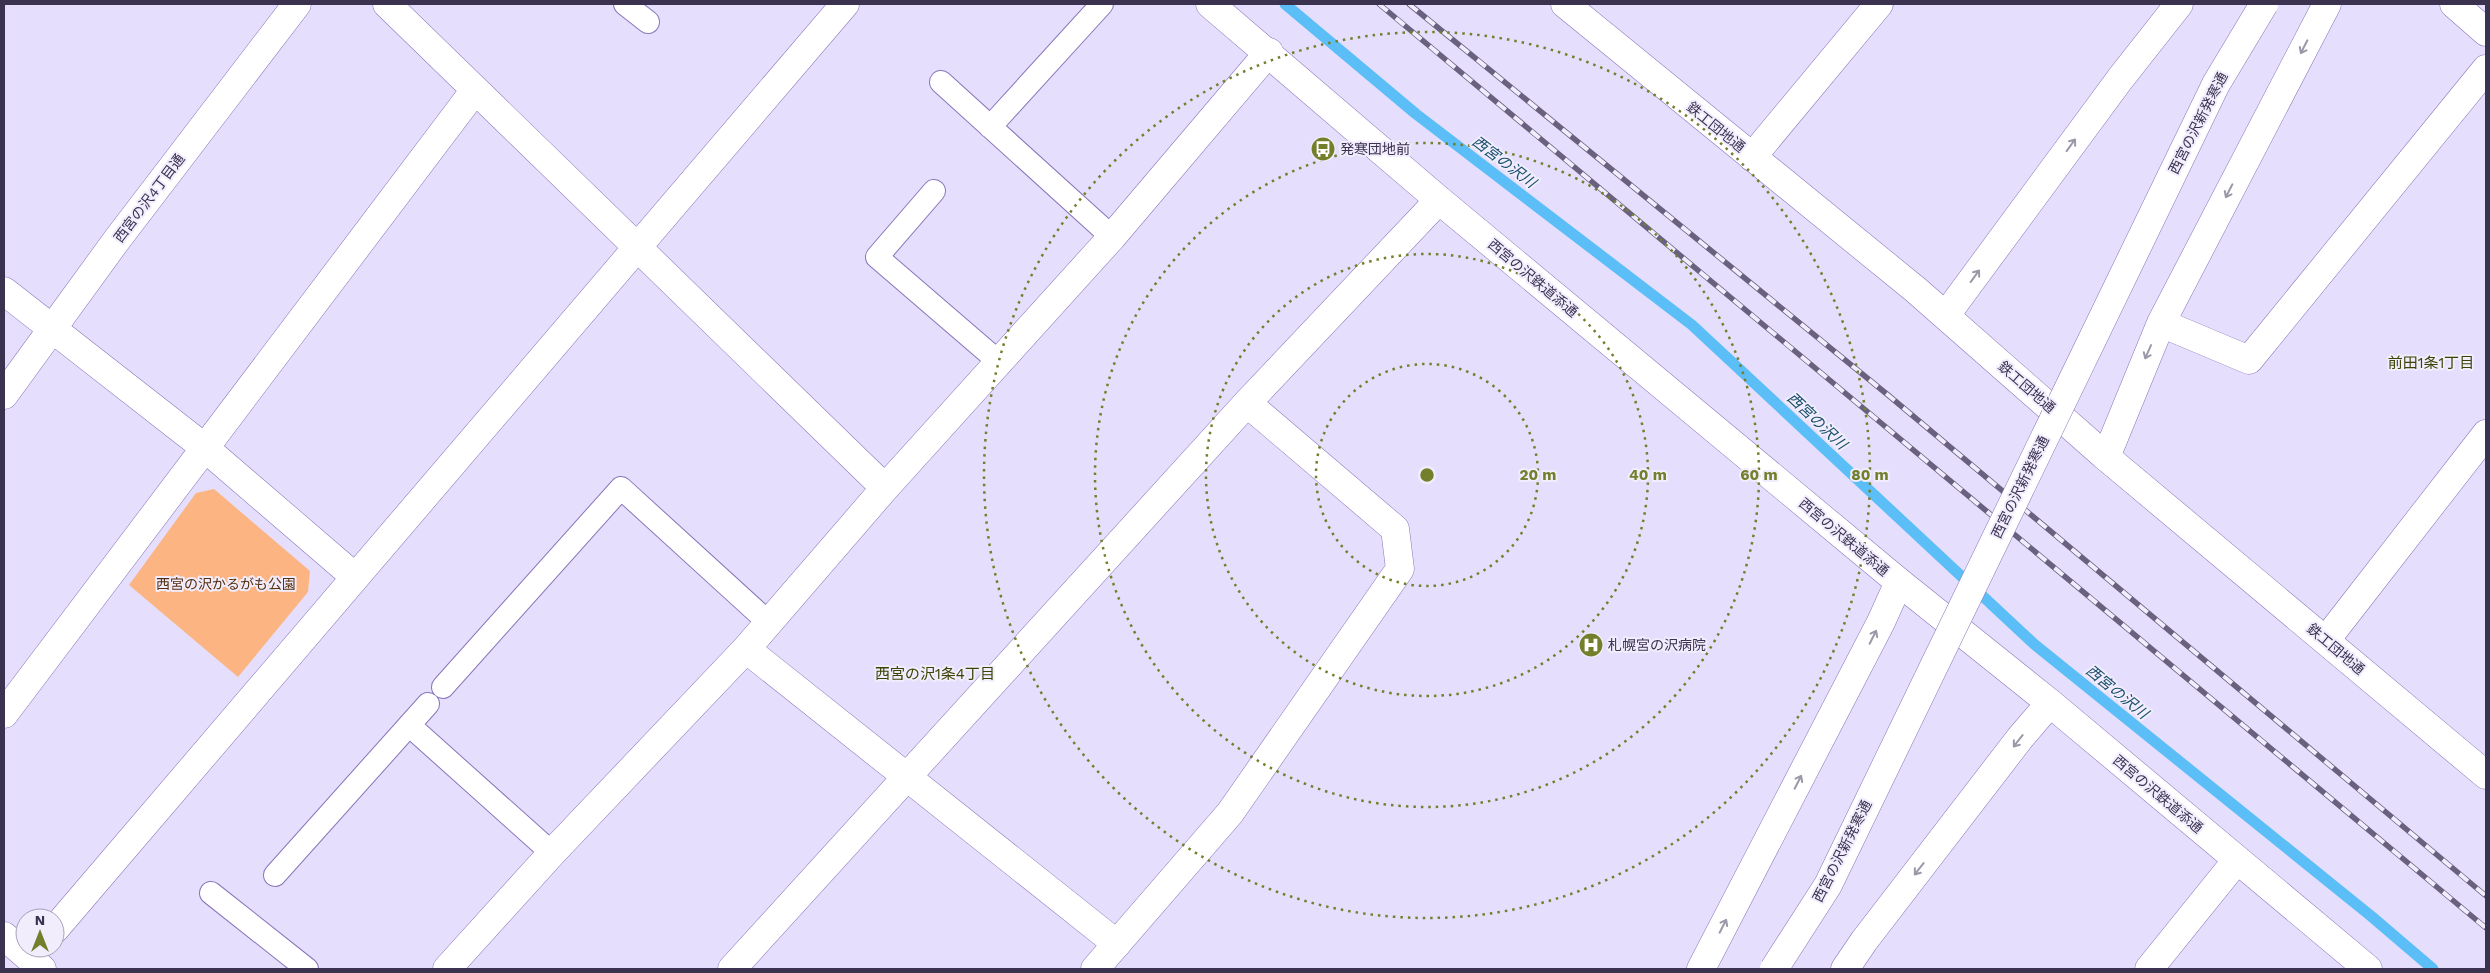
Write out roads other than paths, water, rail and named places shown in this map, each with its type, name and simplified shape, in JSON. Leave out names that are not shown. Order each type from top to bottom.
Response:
[{"type":"street","name":"西宮の沢4丁目通","points":[[4,395],[116,241],[297,4]]},
{"type":"street","points":[[387,4],[885,488]]},
{"type":"street","points":[[65,917],[845,4]]},
{"type":"street","name":"西宮の沢鉄道添通","points":[[1210,4],[1269,52],[1439,200],[1899,582],[2050,703],[2368,969]]},
{"type":"street","points":[[1752,157],[1878,4]]},
{"type":"street","points":[[1946,315],[2120,79],[2179,4]]},
{"type":"street","name":"西宮の沢新発寒通","points":[[1774,969],[1828,885],[2216,84],[2264,4]]},
{"type":"street","points":[[2106,457],[2161,323],[2327,4]]},
{"type":"street","points":[[2454,4],[2486,32]]},
{"type":"street","name":"鉄工団地通","points":[[1570,5],[1752,157],[1946,315],[2106,457],[2486,774]]},
{"type":"street","points":[[447,969],[552,853],[746,648],[885,488],[1112,237],[1269,52]]},
{"type":"street","points":[[2161,323],[2249,360],[2486,69]]},
{"type":"street","points":[[4,714],[475,90]]},
{"type":"street","points":[[732,969],[1247,403],[1439,200]]},
{"type":"street","points":[[4,291],[205,448],[355,577]]},
{"type":"street","points":[[1095,969],[1230,813],[1400,569],[1395,529],[1247,403]]},
{"type":"street","points":[[2326,640],[2486,434]]},
{"type":"street","points":[[1701,969],[1881,622],[1899,582]]},
{"type":"street","points":[[746,648],[1116,944]]},
{"type":"street","points":[[1845,969],[1864,941],[1960,816],[2050,703]]},
{"type":"street","points":[[2149,969],[2237,860]]},
{"type":"street","points":[[4,936],[37,959]]},
{"type":"lane","points":[[625,4],[648,22]]},
{"type":"lane","points":[[990,127],[1102,4]]},
{"type":"lane","points":[[941,82],[1112,237]]},
{"type":"lane","points":[[934,191],[877,257],[1000,362]]},
{"type":"lane","points":[[443,687],[621,488],[768,622]]},
{"type":"lane","points":[[275,875],[428,704]]},
{"type":"lane","points":[[409,725],[552,853]]},
{"type":"lane","points":[[211,893],[307,969]]},
{"type":"waterway","name":"西宮の沢川","points":[[1285,4],[1416,114],[1692,325],[2034,644],[2371,916],[2433,969]]},
{"type":"railway","points":[[1379,4],[2486,928]]},
{"type":"railway","points":[[1409,4],[1888,395],[2486,896]]},
{"type":"place","name":"発寒団地前","points":[[1323,149]]},
{"type":"place","name":"札幌宮の沢病院","points":[[1591,645]]},
{"type":"district","name":"前田1条1丁目","points":[[2431,363]]},
{"type":"district","name":"西宮の沢1条4丁目","points":[[935,674]]},
{"type":"park label","name":"西宮の沢かるがも公園","points":[[226,584]]}]
